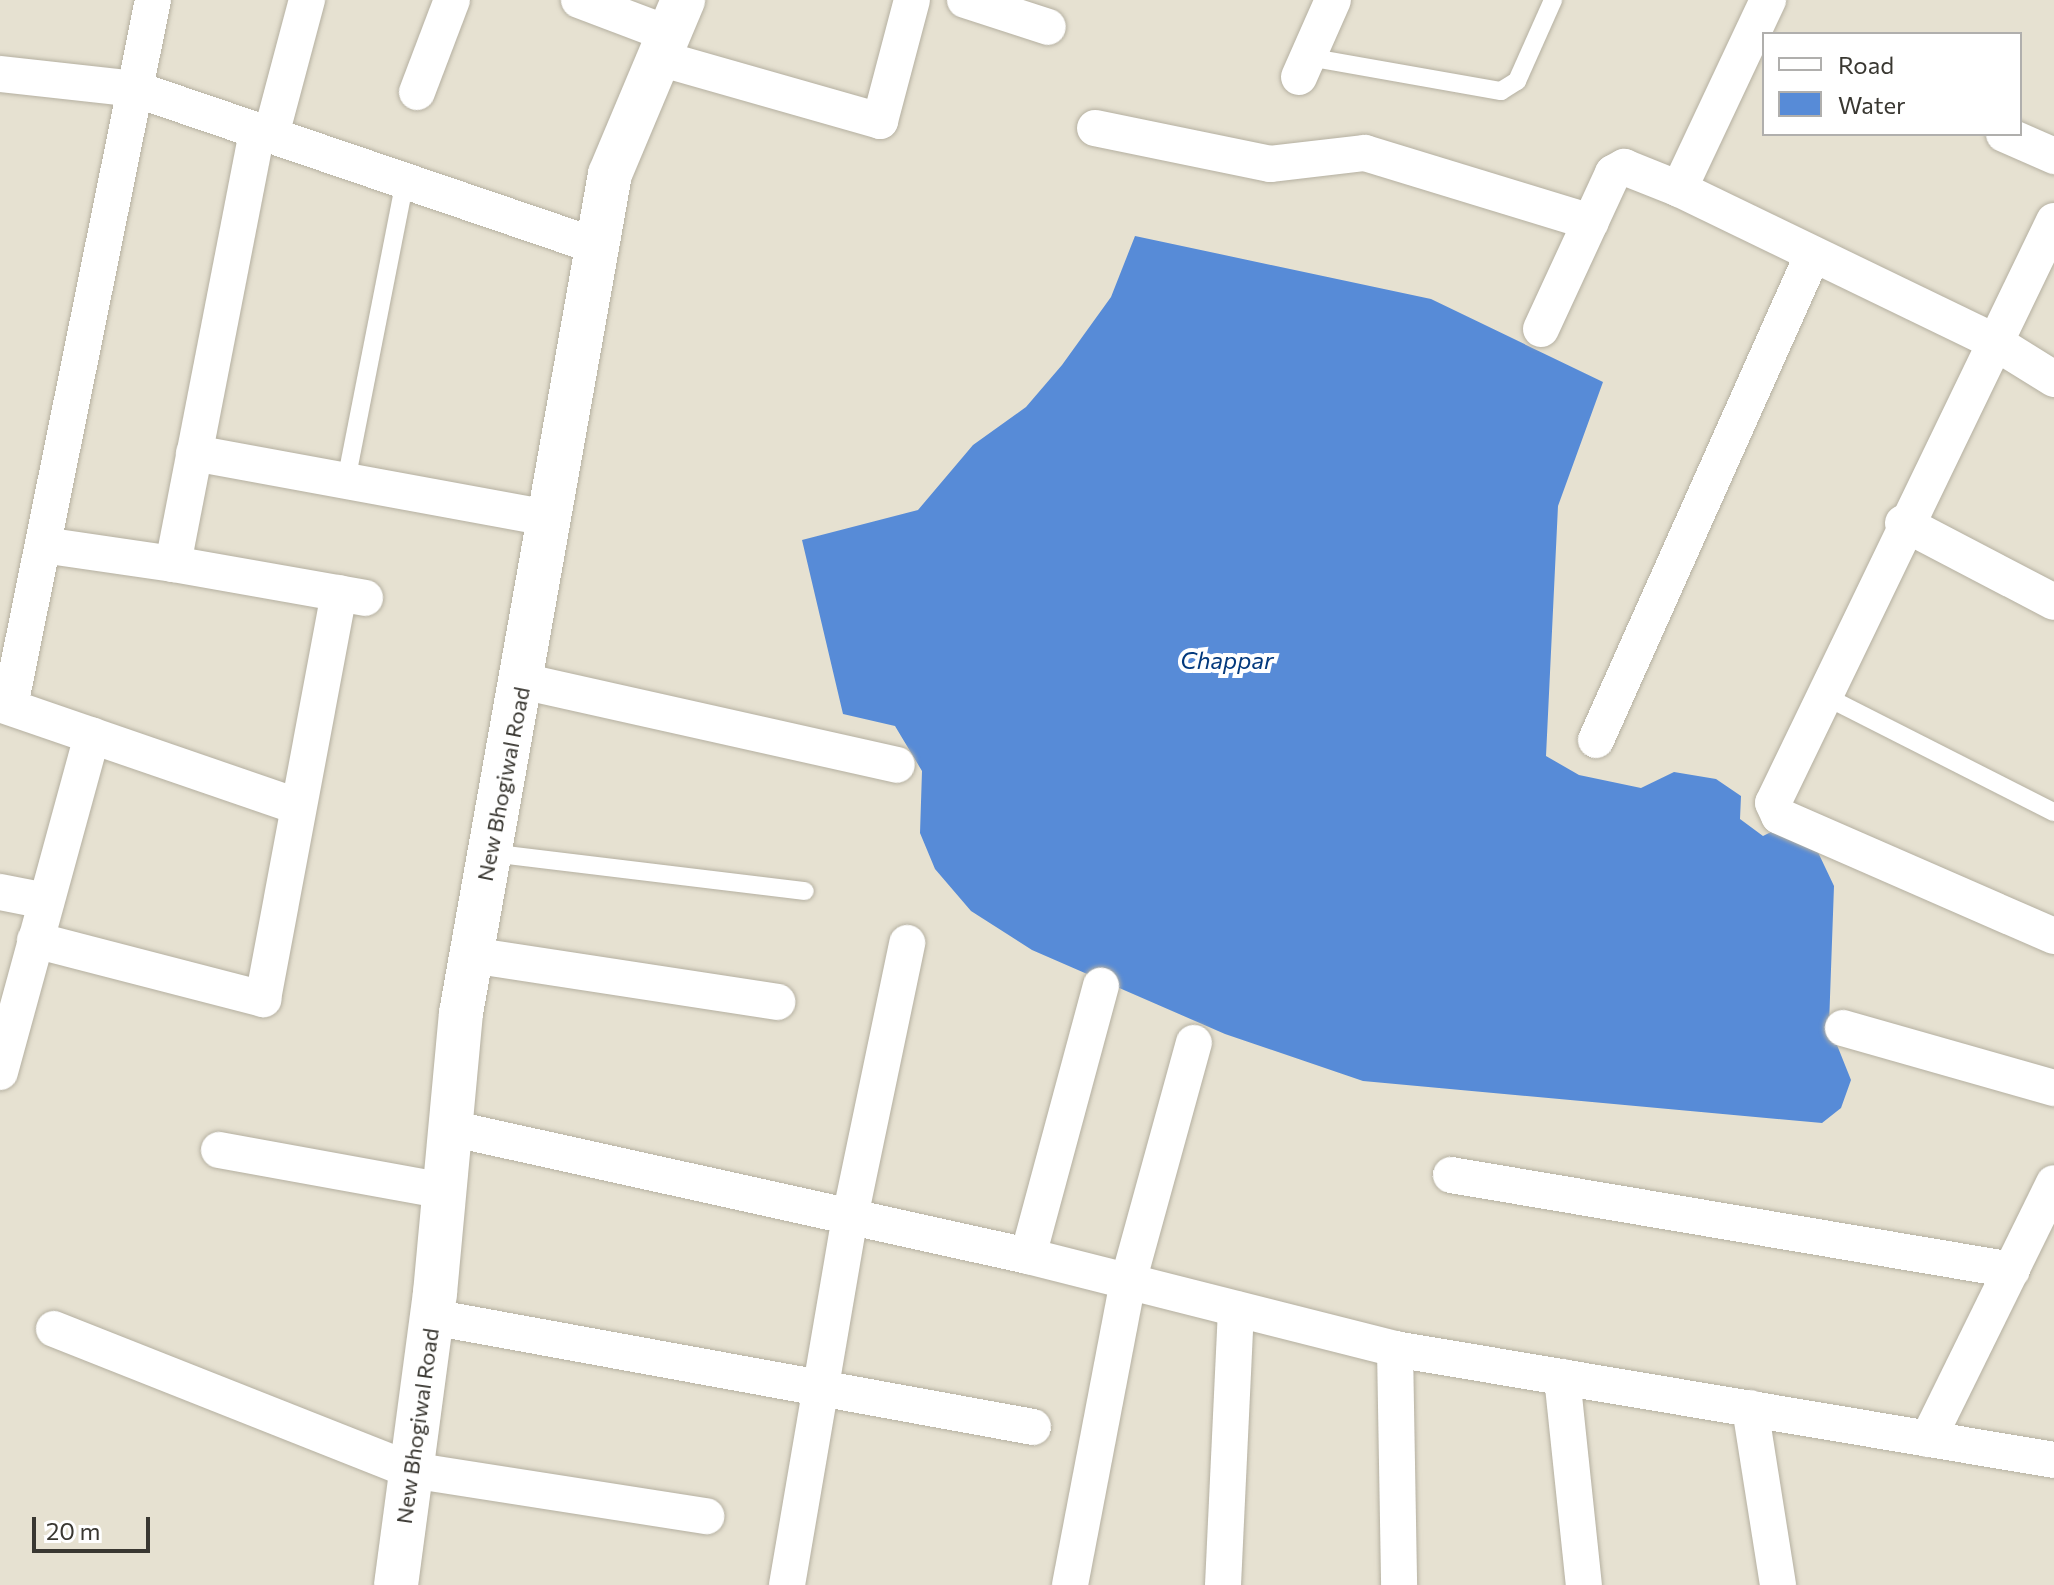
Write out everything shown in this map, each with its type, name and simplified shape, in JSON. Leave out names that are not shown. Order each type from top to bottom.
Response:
[{"type":"street","points":[[153,0],[43,545],[5,705],[297,806]]},
{"type":"street","points":[[173,564],[264,133],[307,0]]},
{"type":"street","points":[[417,92],[452,0]]},
{"type":"street","points":[[579,0],[670,31],[880,121],[912,0]]},
{"type":"street","points":[[965,0],[1048,27]]},
{"type":"street","points":[[1303,67],[1333,0]]},
{"type":"street","points":[[1679,189],[1768,0]]},
{"type":"street","name":"New Bhogiwal Road","points":[[396,1585],[432,1317],[471,955],[552,519],[610,174],[670,31]]},
{"type":"street","points":[[0,74],[135,89],[598,247]]},
{"type":"street","points":[[1095,128],[1270,164],[1365,153],[1591,222]]},
{"type":"street","points":[[2009,136],[2054,156]]},
{"type":"street","points":[[1541,329],[1618,169],[1679,189],[1993,341],[2054,379]]},
{"type":"street","points":[[2050,240],[1993,341],[1903,523],[1773,803],[1779,816],[2054,936]]},
{"type":"street","points":[[1596,740],[1813,254]]},
{"type":"street","points":[[194,453],[552,519]]},
{"type":"street","points":[[1903,523],[2054,602]]},
{"type":"street","points":[[35,940],[263,999],[297,806],[352,596],[173,564],[43,545]]},
{"type":"street","points":[[522,681],[897,765]]},
{"type":"street","points":[[0,1072],[92,735]]},
{"type":"street","points":[[0,892],[46,901]]},
{"type":"street","points":[[787,1585],[850,1217],[907,943]]},
{"type":"street","points":[[471,955],[777,1002]]},
{"type":"street","points":[[1028,1256],[1101,986]]},
{"type":"street","points":[[1843,1028],[2054,1088]]},
{"type":"street","points":[[1070,1585],[1128,1282],[1194,1043]]},
{"type":"street","points":[[450,1128],[1028,1256],[1395,1349],[1928,1439],[2049,1449]]},
{"type":"street","points":[[219,1150],[444,1191]]},
{"type":"street","points":[[1451,1175],[2012,1270]]},
{"type":"street","points":[[1928,1439],[2054,1183]]},
{"type":"street","points":[[1223,1585],[1236,1309]]},
{"type":"street","points":[[432,1317],[1033,1427]]},
{"type":"street","points":[[54,1329],[411,1470],[706,1516]]},
{"type":"street","points":[[1395,1349],[1399,1585]]},
{"type":"street","points":[[1562,1377],[1584,1585]]},
{"type":"street","points":[[1750,1408],[1778,1585]]},
{"type":"lane","points":[[1303,67],[1501,91],[1517,81],[1553,0]]},
{"type":"lane","points":[[346,481],[405,181]]},
{"type":"lane","points":[[1821,694],[2054,812]]},
{"type":"lane","points":[[490,853],[805,891]]},
{"type":"water","name":"Chappar","points":[[1135,236],[1431,299],[1603,382],[1558,506],[1546,756],[1579,775],[1641,788],[1674,772],[1716,779],[1741,796],[1740,819],[1763,836],[1775,830],[1816,848],[1834,886],[1829,1025],[1851,1080],[1841,1108],[1822,1123],[1363,1081],[1225,1034],[1032,950],[971,911],[935,869],[920,833],[922,771],[895,726],[843,714],[802,540],[918,510],[973,445],[1026,407],[1062,365],[1111,297]]}]
